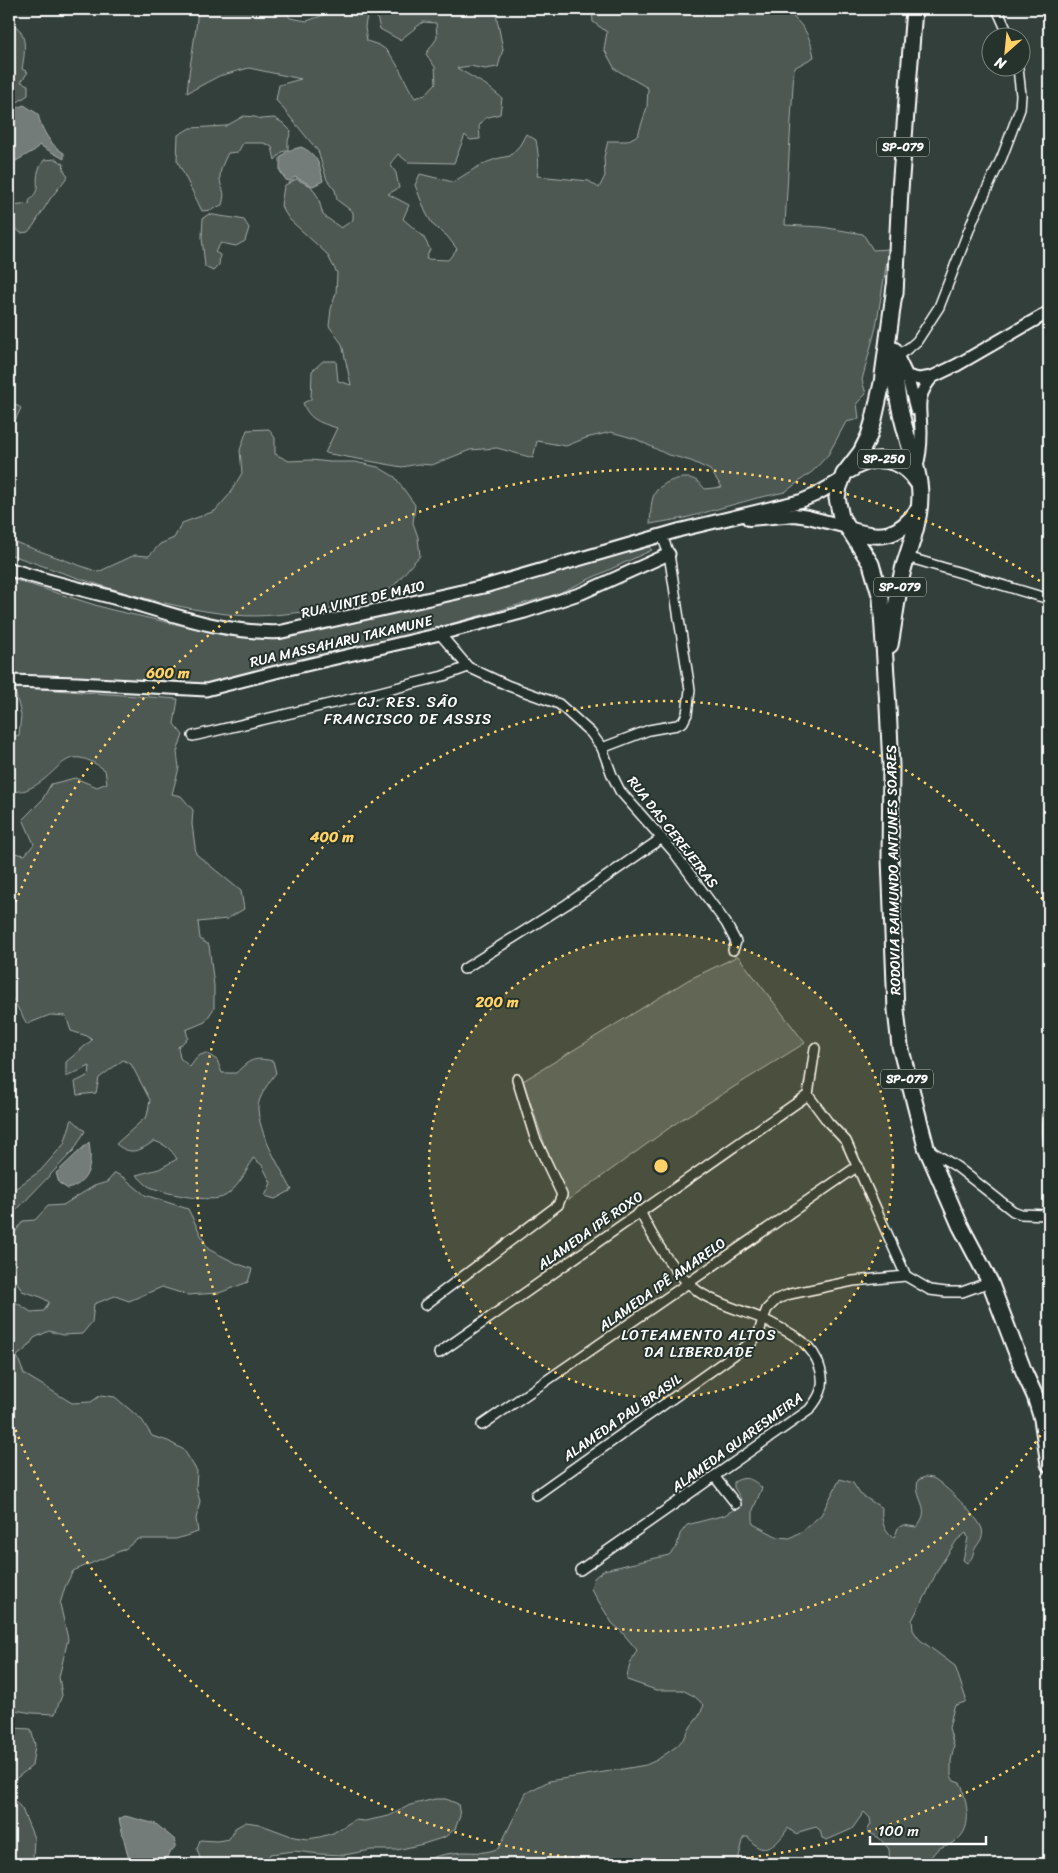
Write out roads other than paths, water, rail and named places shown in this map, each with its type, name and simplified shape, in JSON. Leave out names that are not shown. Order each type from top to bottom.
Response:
[{"type":"highway","name":"SP-079","points":[[887,667],[897,600],[919,509],[920,495],[900,413],[894,378],[900,190],[914,9]]},
{"type":"highway","name":"SP-079","points":[[887,667],[881,598],[871,564],[838,508],[838,493],[843,477],[861,452],[869,436],[874,419],[882,383],[896,286]]},
{"type":"highway","name":"SP-250","points":[[843,477],[866,461],[889,459],[917,477]]},
{"type":"highway","name":"SP-250","points":[[849,528],[872,536],[887,536],[906,525],[919,509]]},
{"type":"highway","name":"RODOVIA RAIMUNDO ANTUNES SOARES","points":[[887,667],[891,766],[890,858],[896,1010],[904,1068],[926,1147],[960,1225],[990,1282],[1035,1396],[1042,1419],[1049,1464]]},
{"type":"main road","name":"RUA VINTE DE MAIO","points":[[9,569],[49,582],[239,630],[258,633],[280,632],[486,586],[721,520],[801,501],[815,495],[843,477]]},
{"type":"main road","name":"RUA VINTE DE MAIO","points":[[721,520],[795,515],[849,528]]},
{"type":"street","points":[[997,9],[1006,28]]},
{"type":"street","points":[[921,430],[907,376],[896,353],[910,347],[939,307],[974,217],[1002,157],[1020,110],[1019,78]]},
{"type":"street","points":[[907,376],[919,379],[932,377],[957,366],[1049,312]]},
{"type":"street","points":[[917,477],[921,430],[919,414],[920,394],[932,377]]},
{"type":"street","points":[[602,748],[649,730],[676,725],[683,722],[687,714],[690,690],[669,554],[662,536]]},
{"type":"street","name":"RUA MASSAHARU TAKAMUNE","points":[[9,681],[206,690],[525,612],[567,598],[669,554]]},
{"type":"street","points":[[907,557],[1049,599]]},
{"type":"street","name":"RUA DAS CEREJEIRAS","points":[[440,634],[468,667],[509,686],[559,704],[579,722],[602,748],[612,776],[620,791],[662,838],[726,923],[736,942],[733,950]]},
{"type":"street","points":[[193,736],[376,693],[442,676],[468,667]]},
{"type":"street","points":[[464,970],[567,904],[662,838]]},
{"type":"street","points":[[815,1048],[808,1095],[828,1122],[846,1141],[906,1276],[930,1290],[946,1292],[962,1292],[990,1282]]},
{"type":"street","points":[[425,1305],[558,1205],[561,1200],[562,1195],[536,1138],[517,1079]]},
{"type":"street","name":"ALAMEDA IPÊ ROXO","points":[[438,1353],[808,1095]]},
{"type":"street","points":[[1047,1116],[1049,1146]]},
{"type":"street","points":[[926,1147],[957,1167],[1013,1211],[1021,1214],[1049,1215]]},
{"type":"street","name":"ALAMEDA IPÊ AMARELO","points":[[482,1425],[858,1166]]},
{"type":"street","name":"ALAMEDA QUARESMEIRA","points":[[580,1570],[809,1410],[822,1393],[823,1380],[816,1354],[807,1344],[764,1319],[700,1292],[675,1268],[653,1238],[640,1211]]},
{"type":"street","name":"ALAMEDA PAU BRASIL","points":[[536,1496],[752,1342],[759,1333],[767,1309],[777,1299],[790,1294],[853,1281],[906,1276]]},
{"type":"street","points":[[714,1476],[736,1504]]},
{"type":"district","name":"CJ. RES. SÃO FRANCISCO DE ASSIS","points":[[408,710]]},
{"type":"district","name":"LOTEAMENTO ALTOS DA LIBERDADE","points":[[699,1344]]}]
